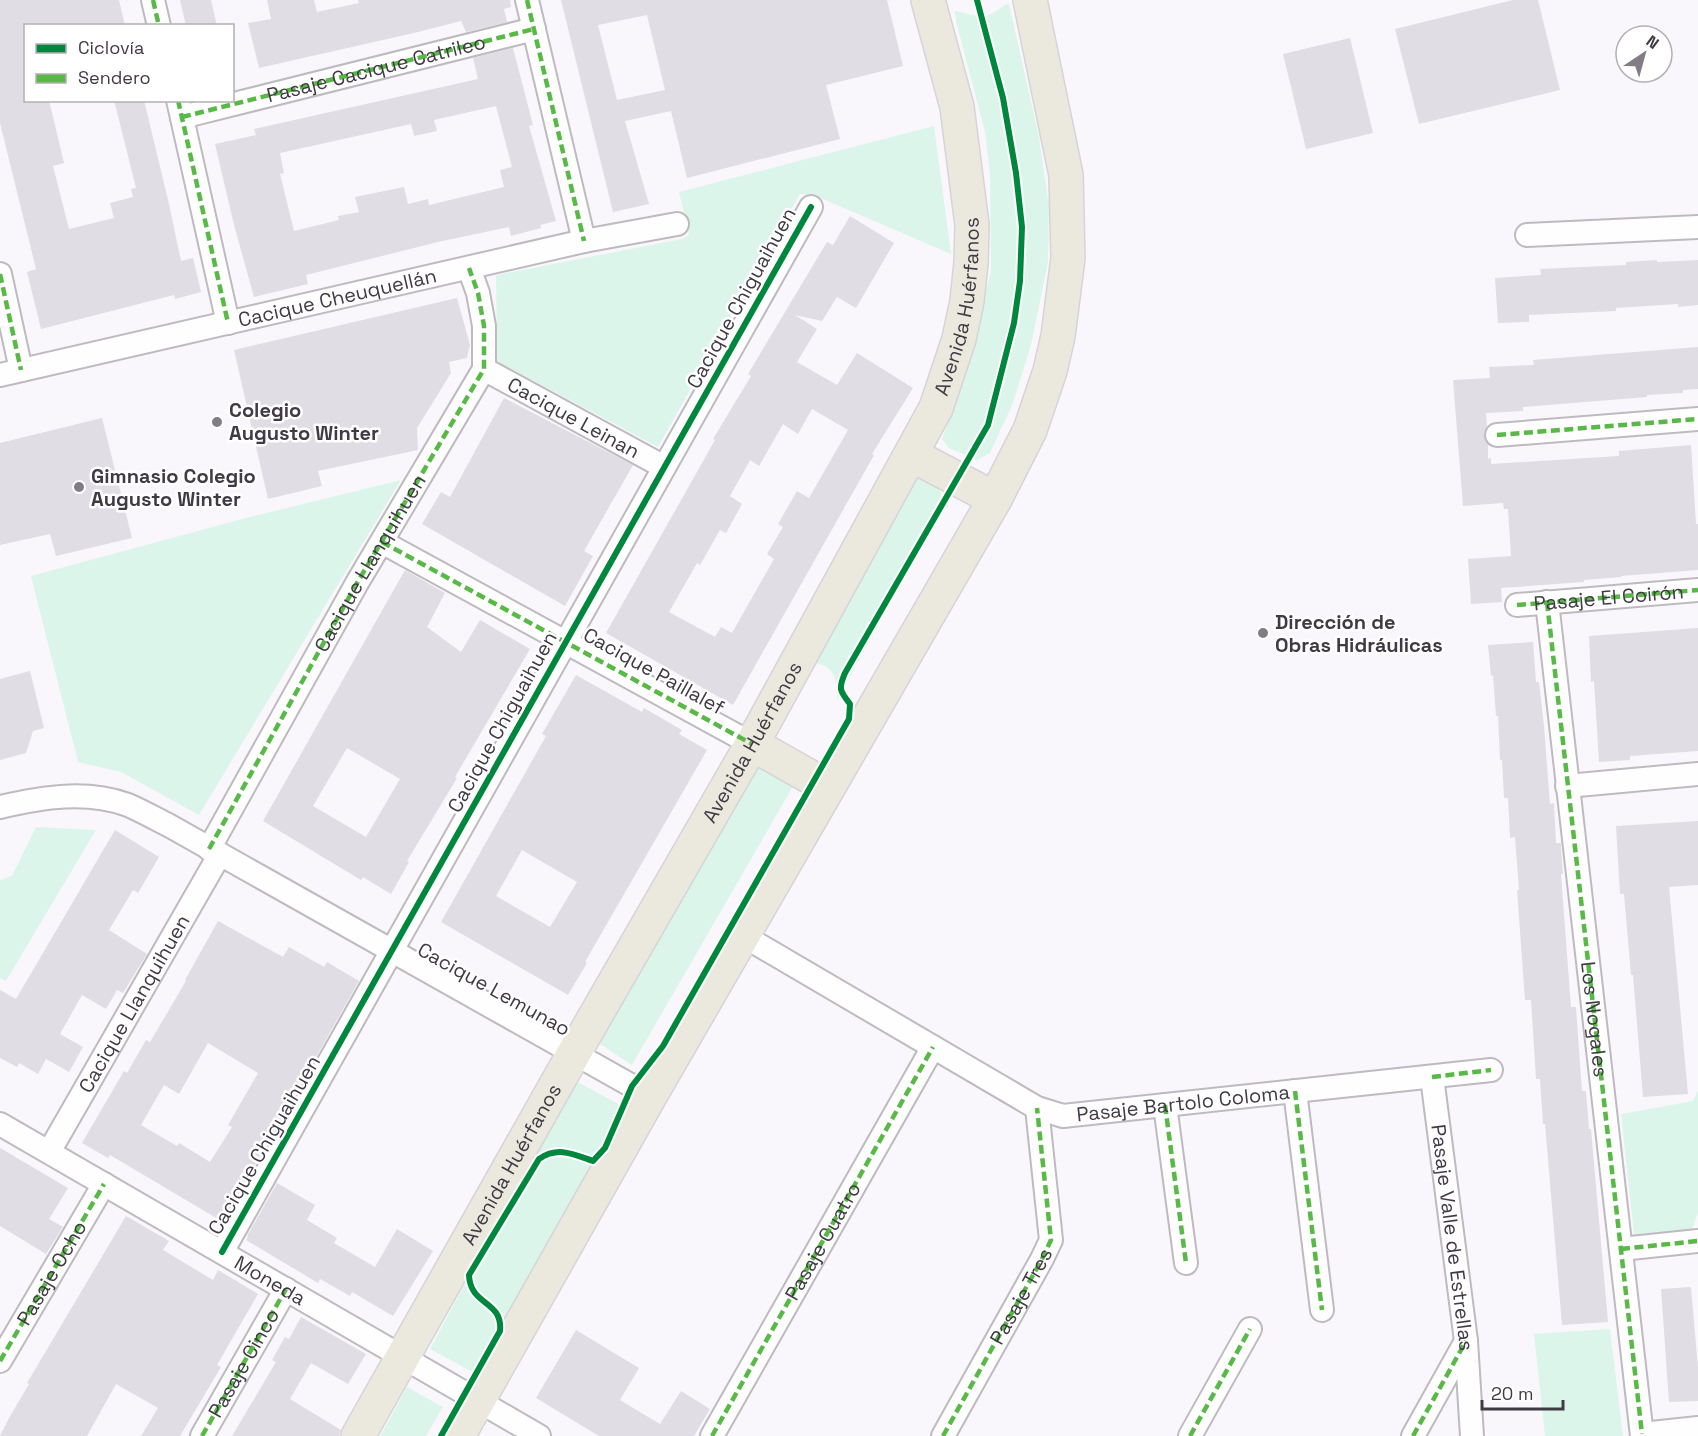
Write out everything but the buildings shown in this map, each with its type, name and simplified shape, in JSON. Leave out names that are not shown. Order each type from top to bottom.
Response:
[{"type":"main road","name":"Avenida Huérfanos","points":[[358,1436],[573,1053],[752,744],[936,408],[949,374],[965,311],[971,263],[972,225],[957,108],[928,0]]},
{"type":"main road","points":[[458,1436],[742,935],[995,499],[1030,430],[1047,380],[1058,336],[1068,258],[1066,175],[1030,0]]},
{"type":"main road","points":[[912,455],[995,499]]},
{"type":"main road","name":"Cacique Paillalef","points":[[752,744],[828,787]]},
{"type":"street","points":[[153,0],[159,24]]},
{"type":"street","points":[[527,0],[584,241]]},
{"type":"street","name":"Pasaje Cacique Catrileo","points":[[234,97],[534,29]]},
{"type":"street","name":"Pasaje Cacique Catrileo","points":[[180,109],[211,102]]},
{"type":"street","points":[[180,109],[228,323]]},
{"type":"street","name":"Cacique Chiguaihuen","points":[[222,1252],[811,207]]},
{"type":"street","name":"Cacique Cheuquellán","points":[[11,373],[584,241],[677,224]]},
{"type":"street","points":[[1527,235],[1698,227]]},
{"type":"street","points":[[469,268],[478,293],[484,326],[484,369]]},
{"type":"street","points":[[0,274],[11,373]]},
{"type":"street","name":"Cacique Leinan","points":[[484,369],[664,467]]},
{"type":"street","name":"Cacique Llanquihuen","points":[[49,1152],[382,542],[484,369]]},
{"type":"street","points":[[1497,435],[1698,419]]},
{"type":"street","name":"Cacique Paillalef","points":[[382,542],[752,744]]},
{"type":"street","name":"Pasaje El Coirón","points":[[1517,606],[1698,590]]},
{"type":"street","name":"Los Nogales","points":[[1547,602],[1642,1435]]},
{"type":"street","points":[[1567,786],[1698,774]]},
{"type":"street","name":"Cacique Lemunao","points":[[0,807],[55,796],[104,799],[129,806],[650,1096]]},
{"type":"street","name":"Pasaje Bartolo Coloma","points":[[742,935],[1037,1108],[1063,1116],[1491,1070]]},
{"type":"street","name":"Pasaje Cuatro","points":[[712,1436],[933,1047]]},
{"type":"street","name":"Pasaje Valle de Estrellas","points":[[1432,1077],[1466,1341],[1472,1436]]},
{"type":"street","points":[[1295,1091],[1322,1310]]},
{"type":"street","points":[[1165,1106],[1186,1263]]},
{"type":"street","name":"Pasaje Tres","points":[[943,1436],[1051,1240],[1037,1108]]},
{"type":"street","name":"Moneda","points":[[0,1124],[539,1436]]},
{"type":"street","name":"Pasaje Ocho","points":[[0,1361],[104,1184]]},
{"type":"street","points":[[1620,1249],[1698,1241]]},
{"type":"street","name":"Pasaje Cinco","points":[[202,1436],[286,1289]]},
{"type":"street","points":[[1190,1436],[1250,1329]]},
{"type":"street","points":[[1413,1436],[1466,1341]]},
{"type":"street","points":[[1642,1435],[1698,1428]]},
{"type":"green space","points":[[1009,4],[1039,137],[1049,206],[1048,262],[1031,345],[1013,403],[990,453],[977,460],[949,448],[942,439],[962,386],[991,271],[990,175],[985,132],[955,11],[984,16]]},
{"type":"green space","points":[[934,126],[951,254],[816,196],[800,194],[658,447],[497,361],[496,275],[682,239],[689,235],[679,192]]},
{"type":"green space","points":[[916,476],[936,487],[942,496],[944,507],[837,700],[836,681],[831,671],[821,664],[814,663]]},
{"type":"green space","points":[[401,480],[199,815],[121,772],[78,762],[31,576],[246,518]]},
{"type":"green space","points":[[760,760],[795,783],[632,1065],[597,1042]]},
{"type":"green space","points":[[36,827],[96,830],[6,981],[0,978],[0,880],[12,876]]},
{"type":"green space","points":[[574,1080],[626,1108],[482,1377],[430,1349]]},
{"type":"green space","points":[[1698,1090],[1698,1212],[1692,1230],[1634,1234],[1621,1114],[1693,1101]]},
{"type":"green space","points":[[1610,1329],[1623,1436],[1545,1436],[1534,1334]]},
{"type":"green space","points":[[407,1387],[443,1407],[426,1436],[380,1436]]},
{"type":"marked path","points":[[153,0],[159,24]]},
{"type":"marked path","points":[[527,0],[584,241]]},
{"type":"marked path","points":[[182,117],[534,29]]},
{"type":"marked path","points":[[178,102],[228,323]]},
{"type":"marked path","points":[[209,849],[357,583],[484,369],[484,326],[478,293],[469,268]]},
{"type":"marked path","points":[[0,274],[21,370]]},
{"type":"marked path","points":[[1497,435],[1698,419]]},
{"type":"marked path","points":[[382,542],[752,744]]},
{"type":"marked path","points":[[1517,605],[1698,590]]},
{"type":"marked path","points":[[1547,602],[1642,1434]]},
{"type":"marked path","points":[[712,1436],[933,1047]]},
{"type":"marked path","points":[[1432,1077],[1491,1070]]},
{"type":"marked path","points":[[1295,1091],[1322,1310]]},
{"type":"marked path","points":[[1165,1105],[1186,1263]]},
{"type":"marked path","points":[[943,1436],[1051,1240],[1037,1108]]},
{"type":"marked path","points":[[0,1361],[104,1184]]},
{"type":"marked path","points":[[1621,1249],[1698,1241]]},
{"type":"marked path","points":[[202,1436],[286,1289]]},
{"type":"marked path","points":[[1190,1436],[1250,1329]]},
{"type":"marked path","points":[[1413,1436],[1466,1341]]},
{"type":"cycle path","points":[[441,1436],[500,1331],[497,1314],[475,1292],[469,1275],[539,1159],[553,1153],[566,1152],[593,1161],[605,1148],[632,1086],[663,1046],[849,719],[850,704],[841,690],[845,673],[988,425],[1014,323],[1020,281],[1022,227],[1016,173],[1003,98],[977,0]]},
{"type":"cycle path","points":[[222,1252],[811,207]]},
{"type":"place","name":"Colegio Augusto Winter","points":[[217,422]]},
{"type":"place","name":"Gimnasio Colegio Augusto Winter","points":[[79,487]]},
{"type":"place","name":"Dirección de Obras Hidráulicas","points":[[1263,633]]}]
